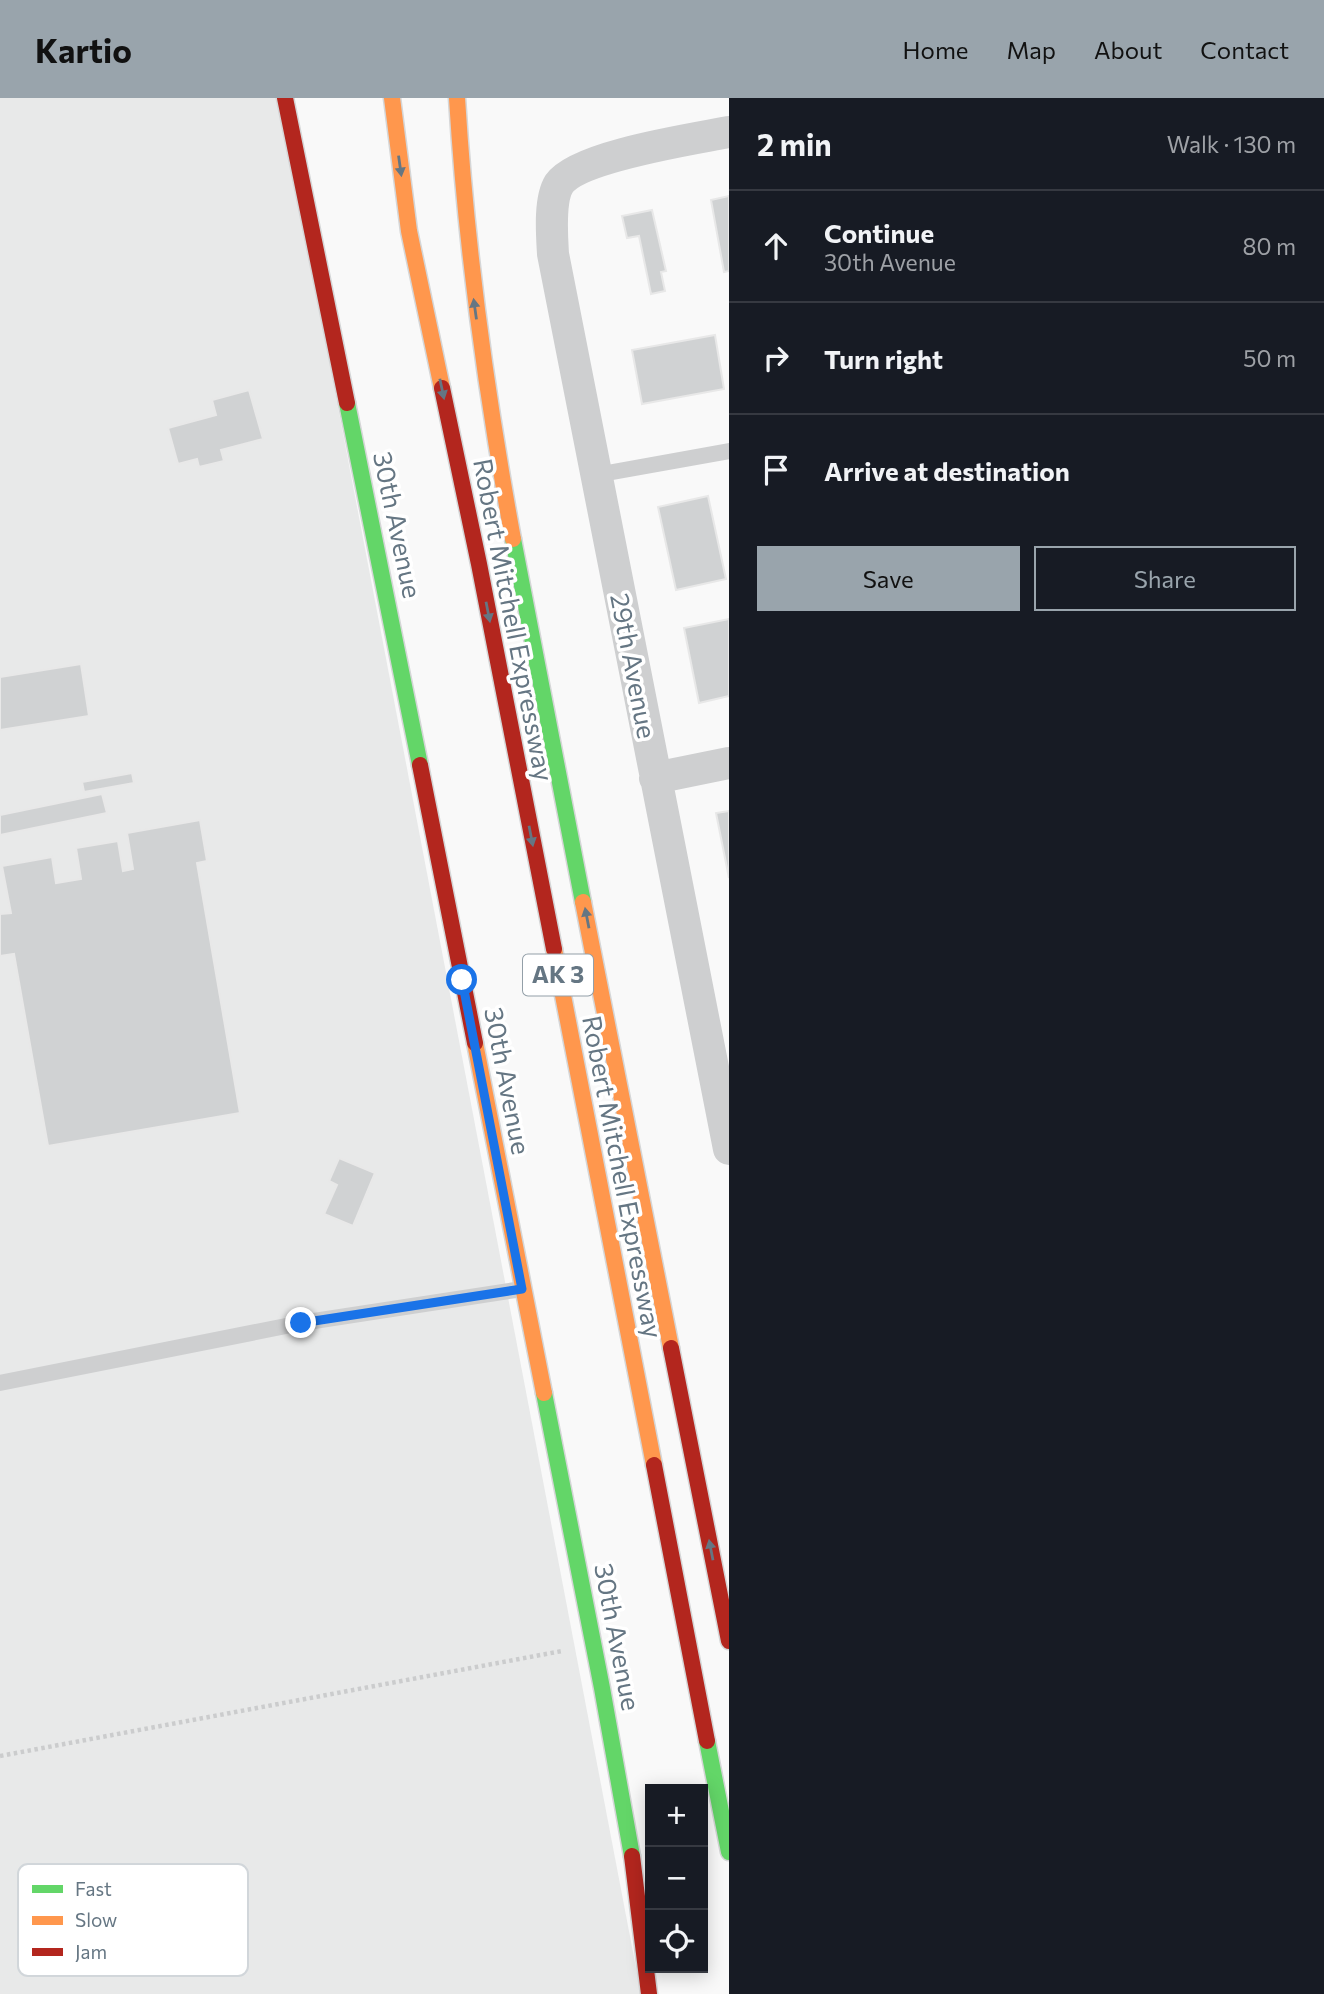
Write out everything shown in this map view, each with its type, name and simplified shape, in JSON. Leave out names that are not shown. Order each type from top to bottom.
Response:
[{"type":"main road","name":"30th Avenue","points":[[285,98],[399,656],[594,1645],[640,1906],[649,1994]]},
{"type":"main road","name":"Robert Mitchell Expressway","points":[[392,98],[409,232],[479,564],[729,1852]]},
{"type":"main road","name":"Robert Mitchell Expressway","points":[[457,98],[459,162],[470,278],[490,414],[729,1641]]},
{"type":"street","name":"29th Avenue","points":[[729,132],[612,156],[582,167],[559,184],[551,215],[552,254],[729,1149]]},
{"type":"street","points":[[655,778],[729,763]]},
{"type":"lane","points":[[596,475],[729,451]]},
{"type":"lane","points":[[0,1382],[301,1323],[522,1289]]},
{"type":"path","points":[[0,1756],[594,1645]]},
{"type":"shaded area","points":[[0,98],[279,98],[641,1994],[0,1994]]},
{"type":"building","points":[[729,196],[729,271],[724,272],[711,200]]},
{"type":"building","points":[[652,210],[666,271],[661,272],[665,291],[651,294],[639,236],[627,238],[622,216]]},
{"type":"building","points":[[715,335],[724,389],[642,404],[632,350]]},
{"type":"building","points":[[249,390],[263,439],[221,450],[224,461],[199,467],[197,459],[178,464],[168,428],[216,415],[212,400]]},
{"type":"building","points":[[708,496],[726,579],[676,590],[658,507]]},
{"type":"building","points":[[729,619],[729,696],[699,703],[684,628]]},
{"type":"building","points":[[81,664],[89,716],[0,730],[0,677]]},
{"type":"building","points":[[132,773],[134,783],[84,792],[82,782]]},
{"type":"building","points":[[102,794],[107,813],[0,835],[0,815]]},
{"type":"building","points":[[729,811],[729,878],[716,813]]},
{"type":"building","points":[[200,820],[207,861],[197,863],[240,1113],[48,1146],[14,954],[0,956],[0,914],[11,913],[2,866],[52,857],[56,883],[81,879],[76,848],[118,841],[123,871],[133,869],[127,833]]},
{"type":"building","points":[[339,1158],[375,1173],[353,1226],[324,1214],[337,1185],[329,1181]]},
{"type":"traffic: fast","points":[[347,403],[420,765]]},
{"type":"traffic: fast","points":[[513,539],[583,902]]},
{"type":"traffic: fast","points":[[544,1393],[632,1856]]},
{"type":"traffic: fast","points":[[707,1741],[729,1852]]},
{"type":"traffic: slow","points":[[392,98],[409,231],[442,388]]},
{"type":"traffic: slow","points":[[457,98],[478,320],[513,539]]},
{"type":"traffic: slow","points":[[583,902],[671,1348]]},
{"type":"traffic: slow","points":[[554,949],[654,1465]]},
{"type":"traffic: slow","points":[[475,1043],[544,1393]]},
{"type":"traffic: jam","points":[[285,98],[347,403]]},
{"type":"traffic: jam","points":[[442,388],[554,949]]},
{"type":"traffic: jam","points":[[420,765],[475,1043]]},
{"type":"traffic: jam","points":[[671,1348],[729,1641]]},
{"type":"traffic: jam","points":[[654,1465],[707,1741]]},
{"type":"traffic: jam","points":[[632,1856],[649,1994]]},
{"type":"route","points":[[301,1323],[522,1289],[462,980]]}]
